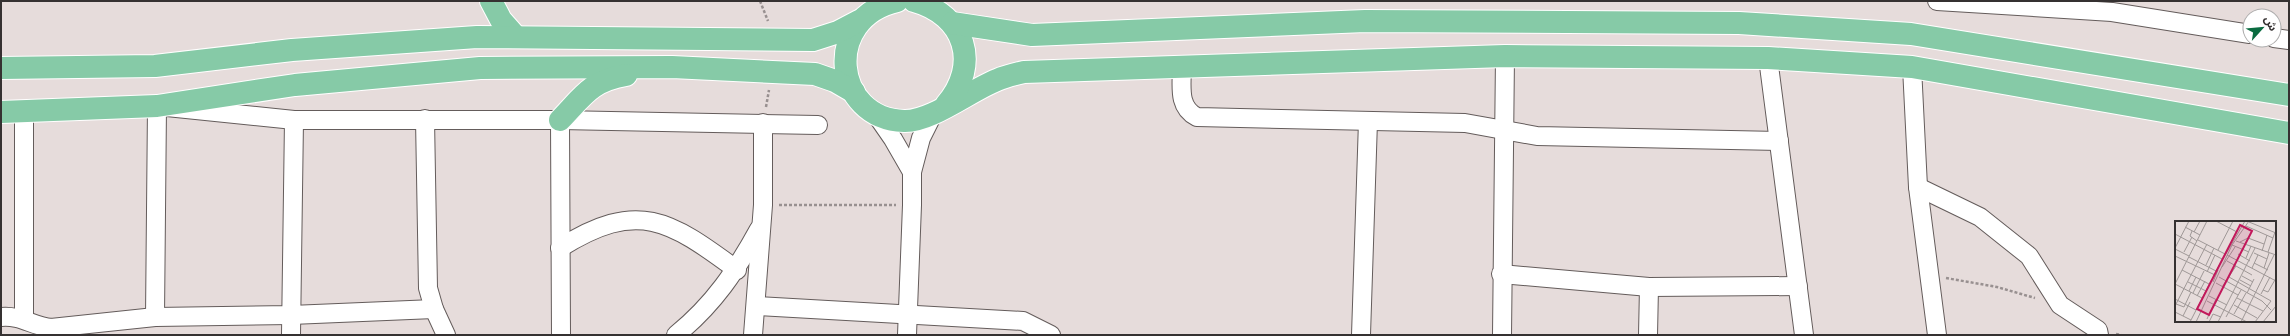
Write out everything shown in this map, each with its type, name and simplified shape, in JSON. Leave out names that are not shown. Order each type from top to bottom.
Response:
[{"type":"main road","points":[[491,1],[501,20],[516,37]]},
{"type":"main road","points":[[897,1],[884,4],[870,11],[859,21],[851,33],[845,55],[847,78],[854,92],[863,104],[875,113],[889,119],[904,121],[919,120],[997,80],[1024,72],[1505,56],[1768,58],[1912,67],[2289,133]]},
{"type":"main road","points":[[923,2],[941,13],[952,23],[960,36],[964,51],[965,66],[958,88],[939,110]]},
{"type":"main road","points":[[1,68],[155,66],[292,50],[478,37],[813,40],[838,32],[859,21]]},
{"type":"main road","points":[[952,23],[1032,35],[1364,21],[1739,23],[1911,34],[2289,95]]},
{"type":"main road","points":[[1,112],[157,106],[295,86],[480,68],[672,67],[815,74],[835,81],[854,92]]},
{"type":"main road","points":[[560,120],[585,93],[598,82],[615,77],[672,67]]},
{"type":"street","points":[[1937,1],[2112,7],[2242,32]]},
{"type":"street","points":[[1502,335],[1501,274],[1505,56]]},
{"type":"street","points":[[1768,58],[1804,335]]},
{"type":"street","points":[[1182,66],[1182,100],[1187,110],[1197,117],[1479,124],[1537,136],[1779,141]]},
{"type":"street","points":[[1912,67],[1918,187],[1938,335]]},
{"type":"street","points":[[155,317],[157,106],[294,120],[560,120],[818,125]]},
{"type":"street","points":[[907,335],[912,172],[921,138],[939,110]]},
{"type":"street","points":[[24,111],[24,319]]},
{"type":"street","points":[[875,113],[893,138],[912,172]]},
{"type":"street","points":[[425,119],[428,288],[434,309],[446,335]]},
{"type":"street","points":[[291,335],[294,120]]},
{"type":"street","points":[[560,120],[561,335]]},
{"type":"street","points":[[1361,335],[1368,121]]},
{"type":"street","points":[[753,335],[762,225],[764,123]]},
{"type":"street","points":[[1918,187],[1980,217],[2029,256],[2060,305],[2098,330],[2099,335]]},
{"type":"street","points":[[560,248],[582,234],[616,221],[661,223],[685,233],[736,270]]},
{"type":"street","points":[[676,335],[699,316],[736,270],[762,225]]},
{"type":"street","points":[[1501,274],[1649,287],[1798,286]]},
{"type":"street","points":[[1648,335],[1649,287]]},
{"type":"street","points":[[756,306],[1023,320],[1051,335]]},
{"type":"street","points":[[1,316],[12,316],[24,319],[51,332],[155,317],[291,315],[434,309]]},
{"type":"path","points":[[764,123],[772,73]]},
{"type":"path","points":[[763,205],[912,205]]},
{"type":"path","points":[[1931,276],[1997,287],[2060,305]]}]
